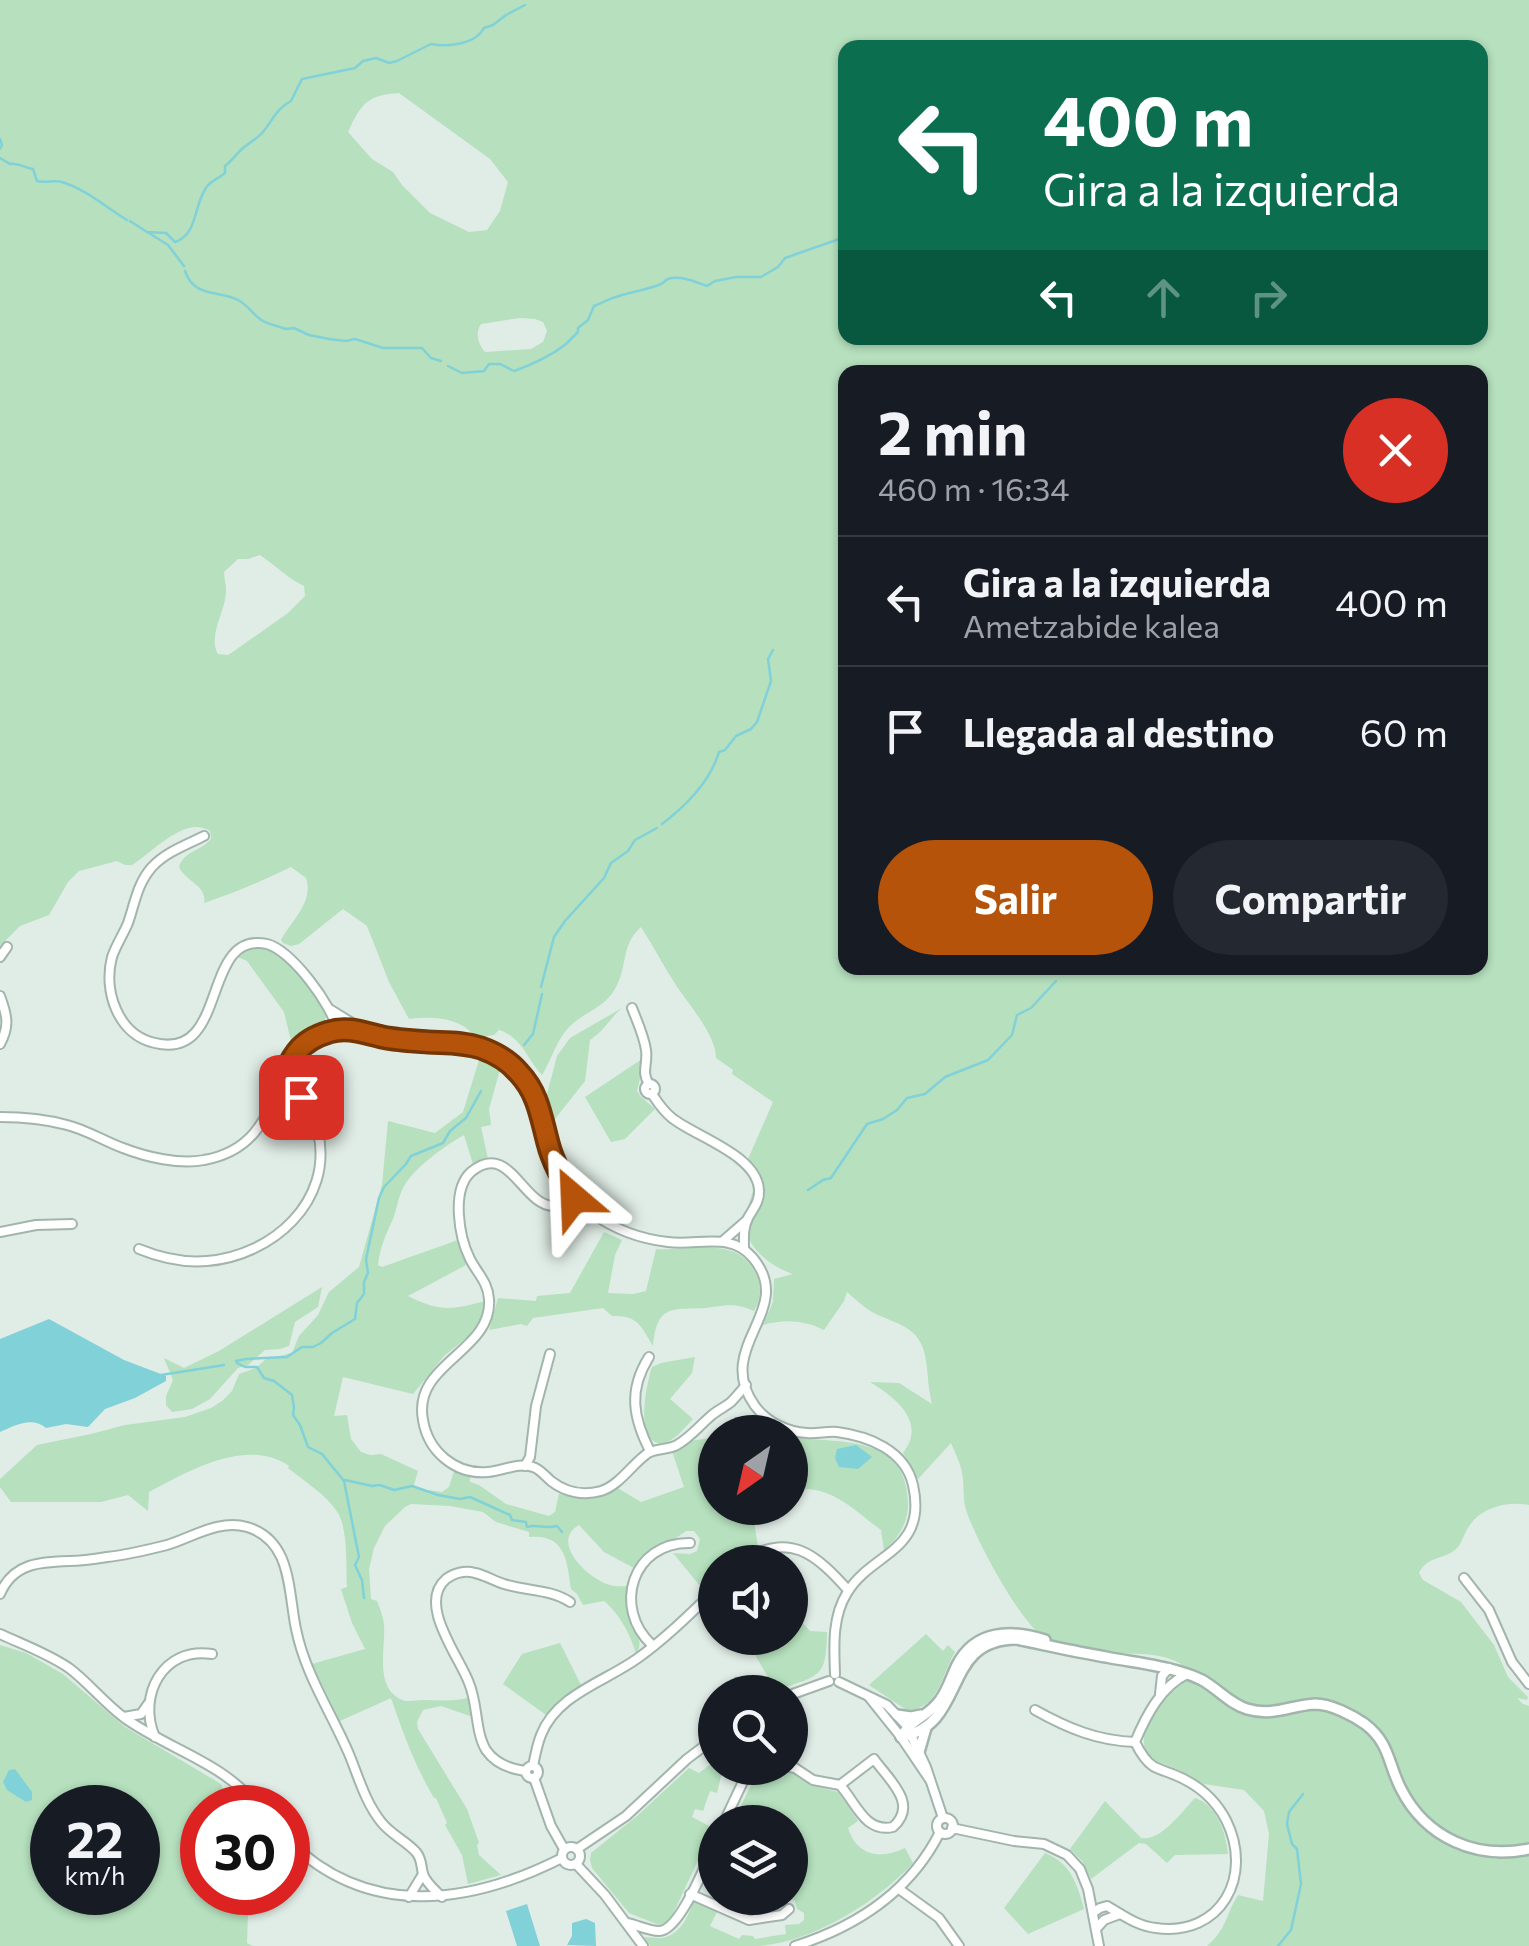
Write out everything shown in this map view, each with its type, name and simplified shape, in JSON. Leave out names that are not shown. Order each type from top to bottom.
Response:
[{"type":"street","points":[[204,836],[165,856],[136,892],[110,972],[112,998],[121,1019],[134,1033],[154,1043],[184,1040],[205,1021],[223,970],[233,954],[257,944],[283,952],[331,1010],[366,1032]]},
{"type":"street","points":[[0,957],[7,947]]},
{"type":"street","points":[[0,996],[8,1024],[0,1044]]},
{"type":"street","points":[[632,1008],[648,1055],[644,1079],[660,1107],[749,1166],[754,1174],[759,1191],[747,1220],[744,1249]]},
{"type":"street","points":[[331,1010],[338,1030]]},
{"type":"street","points":[[1,1116],[69,1125],[124,1148],[161,1158],[202,1161],[229,1154],[254,1134],[272,1106],[292,1058],[302,1045],[322,1034],[338,1030],[461,1043],[493,1052],[507,1061],[537,1100],[558,1171],[574,1198],[595,1215],[646,1239],[673,1243],[724,1240],[744,1249],[760,1268],[766,1296],[762,1315],[745,1346],[743,1368],[753,1404],[772,1422],[794,1431],[834,1432],[878,1442],[905,1468],[912,1484],[913,1520],[892,1552],[851,1586],[841,1604],[834,1638],[834,1679]]},
{"type":"street","points":[[140,1250],[182,1261],[222,1259],[270,1241],[288,1227],[309,1200],[320,1168],[319,1133],[306,1101],[286,1072]]},
{"type":"street","points":[[280,1086],[306,1101]]},
{"type":"street","points":[[574,1198],[556,1206],[542,1204],[511,1170],[494,1165],[477,1168],[468,1175],[460,1196],[458,1219],[470,1259],[487,1287],[489,1313],[477,1336],[441,1367],[427,1390],[423,1420],[435,1450],[459,1467],[487,1472],[525,1466],[540,1471],[571,1492],[590,1493],[608,1488],[650,1452],[682,1442],[746,1385]]},
{"type":"street","points":[[724,1240],[747,1220]]},
{"type":"street","points":[[0,1232],[72,1224]]},
{"type":"street","points":[[525,1466],[550,1354]]},
{"type":"street","points":[[649,1357],[635,1403],[639,1430],[650,1452]]},
{"type":"street","points":[[730,1403],[753,1404]]},
{"type":"street","points":[[532,1448],[540,1471]]},
{"type":"street","points":[[0,1594],[11,1578],[29,1564],[121,1556],[223,1524],[245,1526],[264,1535],[283,1558],[300,1646],[313,1682],[349,1753],[371,1808],[418,1856],[424,1897]]},
{"type":"street","points":[[652,1645],[634,1620],[630,1601],[634,1581],[643,1563],[659,1550],[690,1543]]},
{"type":"street","points":[[808,1554],[851,1586]]},
{"type":"street","points":[[530,1769],[504,1766],[486,1749],[472,1688],[437,1616],[435,1597],[448,1578],[469,1572],[570,1602]]},
{"type":"street","points":[[1464,1578],[1489,1610],[1512,1662],[1529,1684]]},
{"type":"street","points":[[576,1864],[568,1865],[534,1778],[528,1777],[538,1740],[562,1705],[638,1658],[698,1607]]},
{"type":"street","points":[[906,1733],[944,1694],[961,1658],[992,1635],[1014,1632],[1085,1653]]},
{"type":"street","points":[[0,1634],[43,1652],[71,1670],[124,1717],[217,1768],[239,1785]]},
{"type":"street","points":[[906,1733],[927,1725],[943,1708],[972,1654],[985,1644],[1016,1639],[1169,1668],[1201,1680],[1250,1710],[1272,1712],[1314,1704],[1352,1717],[1386,1747],[1400,1788],[1432,1829],[1480,1851],[1529,1849]]},
{"type":"street","points":[[139,1727],[153,1686],[178,1657],[190,1652],[212,1654]]},
{"type":"street","points":[[1146,1664],[1165,1682]]},
{"type":"street","points":[[1135,1742],[1160,1699],[1169,1668]]},
{"type":"street","points":[[1165,1682],[1188,1674]]},
{"type":"street","points":[[808,1688],[834,1679],[888,1706],[897,1715],[930,1780]]},
{"type":"street","points":[[869,1697],[906,1733],[919,1752],[942,1818],[937,1826],[940,1832]]},
{"type":"street","points":[[1035,1710],[1100,1739],[1135,1742]]},
{"type":"street","points":[[897,1715],[912,1718],[928,1712]]},
{"type":"street","points":[[124,1717],[144,1716]]},
{"type":"street","points":[[144,1716],[155,1737]]},
{"type":"street","points":[[919,1752],[927,1725]]},
{"type":"street","points":[[1094,1912],[1144,1926],[1187,1928],[1206,1920],[1221,1907],[1236,1866],[1228,1824],[1216,1804],[1199,1787],[1153,1766],[1135,1742]]},
{"type":"street","points":[[310,1859],[372,1891],[409,1896],[442,1897],[510,1882],[569,1847],[578,1849],[626,1816],[698,1751]]},
{"type":"street","points":[[808,1777],[840,1785],[870,1825],[879,1829],[894,1827],[904,1814],[901,1796],[874,1759],[840,1785]]},
{"type":"street","points":[[942,1818],[951,1821],[952,1828]]},
{"type":"street","points":[[940,1832],[947,1833],[952,1828]]},
{"type":"street","points":[[952,1828],[1044,1844],[1066,1854],[1080,1869],[1088,1889],[1099,1946]]},
{"type":"street","points":[[796,1946],[850,1923],[885,1902],[930,1852],[940,1832]]},
{"type":"street","points":[[576,1864],[580,1857],[578,1849]]},
{"type":"street","points":[[576,1864],[643,1946]]},
{"type":"street","points":[[627,1923],[664,1931],[678,1920],[698,1878]]},
{"type":"street","points":[[409,1896],[423,1879]]},
{"type":"street","points":[[423,1879],[442,1897]]},
{"type":"street","points":[[899,1889],[939,1918],[960,1946]]},
{"type":"street","points":[[1088,1889],[1115,1915]]},
{"type":"street","points":[[690,1894],[698,1898]]},
{"type":"street","points":[[1094,1912],[1107,1906]]},
{"type":"street","points":[[738,1915],[749,1920],[782,1915]]},
{"type":"street","points":[[1096,1930],[1115,1915]]},
{"type":"green space","points":[[0,0],[1529,0],[1529,1505],[1504,1505],[1481,1514],[1468,1527],[1458,1547],[1427,1563],[1419,1573],[1423,1580],[1461,1602],[1494,1645],[1508,1677],[1528,1697],[1517,1698],[1529,1706],[1529,1946],[1207,1946],[1222,1928],[1238,1895],[1263,1901],[1269,1834],[1264,1811],[1244,1790],[1204,1784],[1156,1761],[1145,1751],[1144,1735],[1153,1712],[1190,1671],[1159,1656],[1101,1652],[1062,1644],[1032,1627],[999,1578],[971,1523],[961,1470],[951,1443],[918,1479],[903,1453],[910,1442],[910,1421],[898,1403],[870,1382],[899,1383],[932,1404],[925,1355],[913,1333],[874,1313],[847,1292],[824,1330],[794,1322],[763,1325],[773,1302],[774,1279],[793,1274],[761,1255],[747,1232],[747,1213],[755,1183],[745,1166],[773,1102],[716,1058],[706,1029],[641,927],[630,941],[613,992],[565,1031],[542,1075],[507,1033],[499,1030],[494,1035],[475,1038],[455,1022],[409,1019],[367,926],[343,909],[299,944],[283,943],[281,940],[301,910],[308,887],[306,878],[291,867],[204,903],[203,892],[179,867],[211,839],[210,831],[200,827],[180,831],[132,865],[117,861],[79,871],[49,915],[20,926],[0,946]],"holes":[[[399,93],[490,159],[508,182],[500,211],[487,230],[469,232],[430,213],[393,172],[372,159],[348,132],[366,103]],[[520,318],[543,322],[547,331],[543,342],[531,349],[485,352],[478,338],[481,324]],[[260,555],[304,586],[305,596],[288,613],[228,655],[218,654],[215,639],[225,597],[224,572],[238,559]]]},
{"type":"green space","points":[[257,948],[288,962],[327,1011],[320,1027],[292,1045],[284,1012],[247,961],[238,957]]},
{"type":"green space","points":[[622,1008],[590,1040],[585,1081],[551,1124],[544,1096],[557,1056],[570,1038]]},
{"type":"green space","points":[[480,1057],[501,1066],[489,1109],[491,1125],[481,1127],[488,1159],[473,1164],[464,1135],[422,1166],[401,1192],[378,1265],[382,1267],[458,1240],[466,1265],[408,1296],[446,1308],[485,1301],[483,1317],[475,1331],[444,1356],[413,1394],[343,1377],[334,1416],[347,1415],[351,1439],[361,1452],[381,1454],[418,1471],[413,1488],[442,1492],[449,1487],[454,1471],[470,1476],[470,1482],[506,1504],[549,1516],[555,1512],[562,1493],[592,1497],[616,1487],[641,1502],[684,1487],[672,1451],[698,1440],[698,1525],[755,1525],[758,1545],[698,1545],[700,1539],[694,1531],[686,1531],[653,1550],[634,1568],[604,1552],[579,1525],[571,1532],[570,1550],[583,1568],[601,1582],[627,1586],[628,1613],[639,1638],[636,1654],[624,1625],[604,1601],[583,1605],[571,1589],[562,1551],[551,1540],[529,1537],[529,1532],[496,1522],[483,1512],[450,1506],[411,1504],[385,1526],[369,1569],[371,1599],[377,1601],[384,1624],[383,1665],[387,1685],[405,1701],[470,1697],[473,1717],[441,1706],[423,1710],[417,1722],[467,1809],[479,1843],[479,1855],[501,1875],[468,1884],[462,1855],[415,1762],[391,1698],[340,1721],[312,1664],[365,1649],[341,1589],[347,1587],[341,1520],[328,1500],[289,1466],[255,1455],[218,1460],[149,1492],[148,1511],[128,1495],[101,1502],[11,1502],[0,1487],[0,1479],[37,1445],[125,1425],[185,1417],[211,1408],[232,1391],[239,1374],[256,1368],[266,1359],[292,1353],[329,1292],[359,1267],[382,1185],[388,1121],[435,1133],[463,1112]]},
{"type":"green space","points":[[645,1057],[637,1091],[655,1109],[625,1139],[611,1142],[585,1097]]},
{"type":"green space","points":[[604,1232],[622,1240],[608,1293],[646,1291],[656,1249],[725,1249],[748,1262],[756,1274],[760,1293],[754,1311],[729,1305],[668,1312],[658,1322],[653,1346],[638,1323],[628,1317],[612,1316],[603,1308],[533,1318],[527,1326],[489,1330],[498,1298],[536,1301],[537,1296],[570,1293]]},
{"type":"green space","points":[[322,1287],[318,1307],[295,1322],[289,1346],[265,1350],[248,1365],[238,1368],[210,1399],[192,1409],[172,1412],[166,1405],[173,1380],[164,1358],[184,1368],[219,1351]]},
{"type":"green space","points":[[695,1357],[692,1373],[670,1399],[693,1419],[670,1441],[652,1440],[644,1410],[652,1367]]},
{"type":"green space","points":[[808,1439],[865,1446],[895,1463],[904,1479],[907,1516],[902,1529],[884,1550],[881,1530],[839,1499],[808,1489]]},
{"type":"green space","points":[[698,1547],[698,1583],[673,1553],[697,1551]]},
{"type":"green space","points":[[808,1629],[827,1632],[823,1665],[814,1676],[808,1679],[808,1675],[767,1675],[755,1655],[808,1655]]},
{"type":"green space","points":[[926,1634],[943,1651],[948,1645],[955,1652],[933,1697],[908,1711],[869,1685]]},
{"type":"green space","points":[[560,1643],[582,1687],[546,1715],[503,1684],[522,1654]]},
{"type":"green space","points":[[0,1645],[26,1653],[63,1674],[125,1727],[221,1784],[180,1785],[180,1915],[248,1915],[247,1943],[253,1946],[0,1946]]},
{"type":"green space","points":[[689,1768],[698,1772],[698,1785],[719,1785],[717,1793],[710,1791],[705,1805],[695,1809],[692,1817],[698,1820],[698,1860],[672,1916],[659,1925],[629,1913],[592,1868],[591,1853]]},
{"type":"green space","points":[[808,1784],[838,1792],[858,1821],[848,1828],[857,1845],[878,1854],[905,1848],[913,1863],[863,1905],[801,1937],[759,1946],[650,1946],[644,1937],[661,1938],[673,1933],[694,1901],[698,1903],[698,1915],[716,1915],[710,1926],[739,1939],[742,1935],[755,1939],[786,1934],[785,1925],[799,1924],[808,1915],[808,1805],[741,1805],[751,1785]]},
{"type":"green space","points":[[1195,1798],[1209,1807],[1219,1821],[1228,1854],[1175,1855],[1167,1863],[1146,1844],[1139,1843],[1091,1879],[1070,1849],[1105,1801],[1141,1838],[1148,1838],[1170,1825]]},
{"type":"green space","points":[[1045,1853],[1067,1869],[1084,1909],[1028,1934],[1004,1908]]},
{"type":"water","points":[[49,1319],[124,1360],[166,1376],[166,1381],[105,1409],[88,1427],[66,1424],[46,1428],[29,1422],[0,1432],[0,1339]]},
{"type":"water","points":[[856,1445],[872,1457],[858,1469],[839,1467],[837,1449]]},
{"type":"water","points":[[15,1769],[30,1789],[30,1801],[7,1790],[3,1782],[9,1770]]},
{"type":"water","points":[[527,1904],[540,1946],[517,1946],[506,1911]]},
{"type":"water","points":[[586,1919],[595,1923],[596,1946],[567,1945],[572,1923]]},
{"type":"waterway","points":[[130,221],[147,232],[166,233],[175,242],[182,238],[188,233],[208,186],[225,173],[225,166],[291,101],[302,79],[355,68],[376,58],[389,63],[397,61],[431,44],[467,41],[525,5]]},
{"type":"waterway","points":[[0,139],[0,149]]},
{"type":"waterway","points":[[0,158],[33,169],[37,181],[59,181],[79,189],[127,220]]},
{"type":"waterway","points":[[149,233],[168,245],[184,266]]},
{"type":"waterway","points":[[448,366],[462,373],[484,371],[489,364],[514,371],[566,344],[588,320],[594,306],[610,299],[673,278],[707,286],[736,277],[761,277],[785,258],[838,239]]},
{"type":"waterway","points":[[185,271],[194,286],[238,300],[269,324],[329,339],[355,339],[383,348],[422,348],[431,358],[441,361]]},
{"type":"waterway","points":[[662,824],[696,792],[719,752],[757,722],[771,681],[768,659],[773,650]]},
{"type":"waterway","points":[[541,987],[554,937],[565,921],[604,878],[611,863],[628,851],[635,840],[657,828]]},
{"type":"waterway","points":[[808,1190],[831,1178],[867,1124],[897,1110],[907,1098],[925,1094],[945,1077],[988,1060],[1012,1035],[1017,1015],[1031,1008],[1056,981]]},
{"type":"waterway","points":[[524,1045],[533,1034],[542,994]]},
{"type":"waterway","points":[[236,1361],[287,1357],[302,1347],[321,1343],[355,1319],[357,1303],[364,1294],[366,1259],[384,1187],[411,1156],[443,1143],[466,1118],[481,1091]]},
{"type":"waterway","points":[[237,1363],[257,1367],[264,1378],[292,1395],[293,1415],[308,1447],[322,1454],[344,1481],[359,1557],[355,1565],[364,1598]]},
{"type":"waterway","points":[[161,1375],[224,1365]]},
{"type":"waterway","points":[[345,1480],[394,1490],[412,1486],[460,1499],[470,1497],[510,1515],[512,1520],[526,1522],[527,1527],[557,1526],[562,1532]]},
{"type":"waterway","points":[[1278,1946],[1291,1930],[1301,1884],[1297,1849],[1287,1824],[1289,1812],[1303,1794]]},
{"type":"route","points":[[301,1097],[280,1086],[292,1058],[302,1045],[331,1031],[347,1029],[383,1037],[477,1046],[507,1061],[529,1085],[558,1171],[574,1198]]}]
